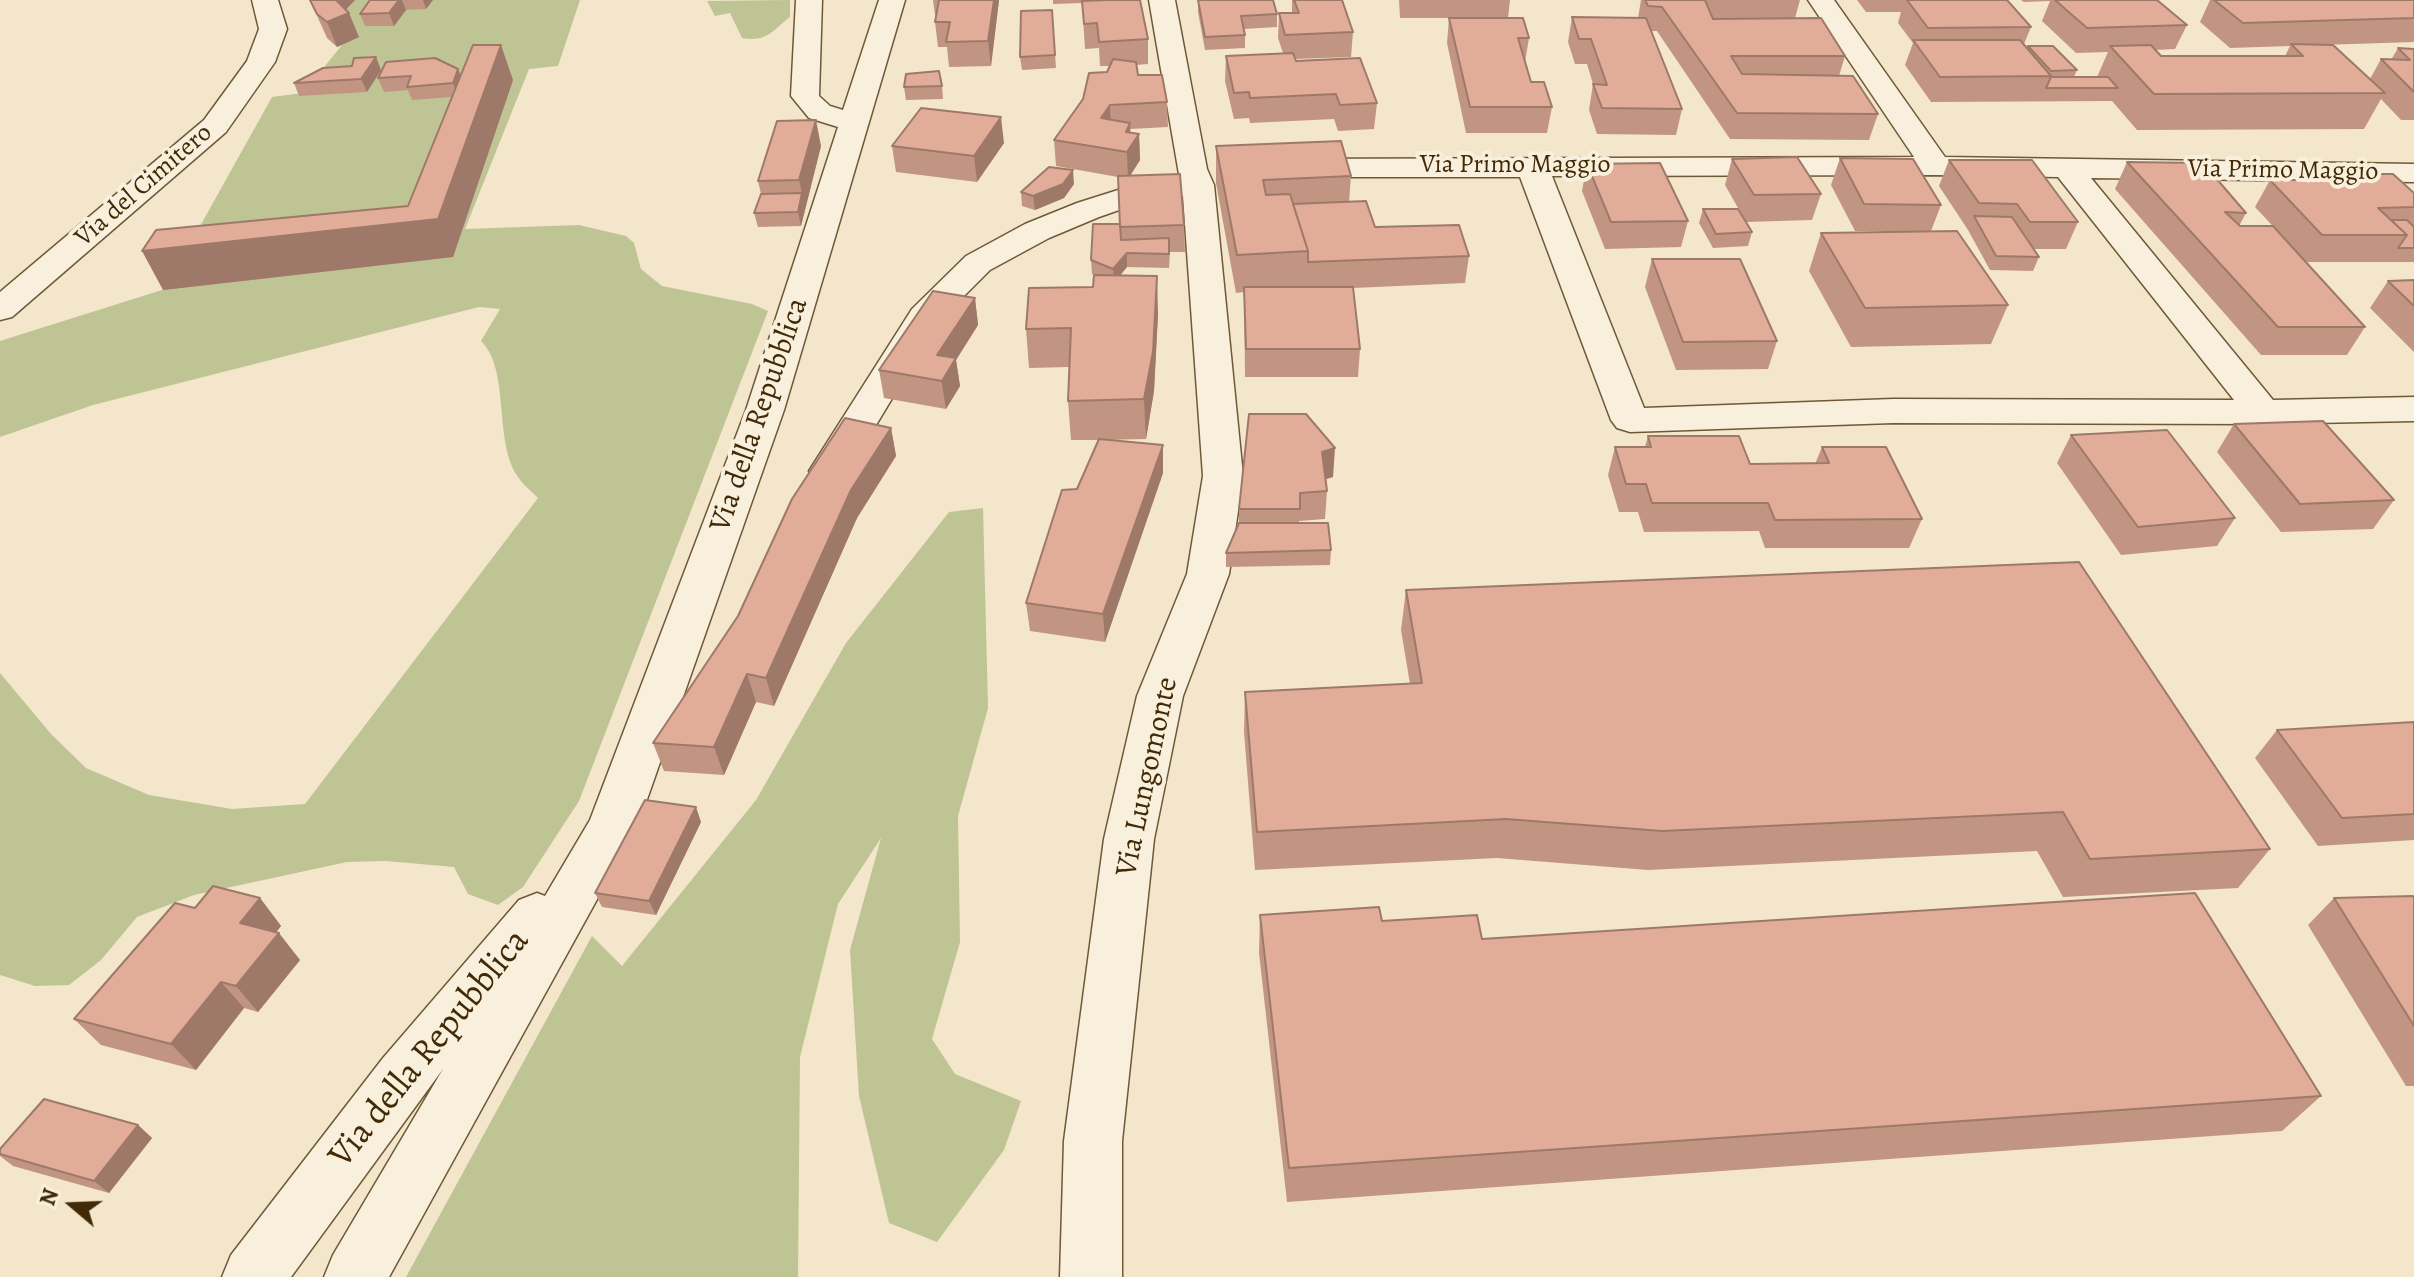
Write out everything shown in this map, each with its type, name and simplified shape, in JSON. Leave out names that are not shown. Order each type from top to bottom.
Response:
[{"type":"street","name":"Via del Cimitero","points":[[0,310],[215,126],[261,62],[273,29],[265,0]]},
{"type":"street","points":[[809,0],[805,96],[810,107],[828,117],[855,121]]},
{"type":"street","name":"Via della Repubblica","points":[[355,1277],[613,825],[765,410],[892,0]]},
{"type":"street","name":"Via Lungomonte","points":[[1091,1277],[1093,1141],[1129,839],[1160,696],[1208,574],[1223,476],[1216,173],[1162,0]]},
{"type":"street","points":[[1821,0],[1936,166]]},
{"type":"street","points":[[1532,166],[1630,420],[1893,411],[2263,412],[2414,409]]},
{"type":"street","name":"Via Primo Maggio","points":[[808,502],[924,316],[978,263],[1037,231],[1088,210],[1137,193],[1216,173],[1532,166],[1936,166],[2414,173]]},
{"type":"street","points":[[2067,168],[2263,412]]},
{"type":"street","name":"Via della Repubblica","points":[[253,1277],[403,1076],[613,825]]},
{"type":"green space","points":[[330,0],[580,0],[558,66],[529,69],[465,229],[579,225],[626,236],[634,243],[641,269],[662,286],[752,304],[768,311],[579,801],[523,887],[498,905],[468,894],[454,867],[386,861],[347,862],[194,895],[137,917],[101,960],[69,985],[35,986],[0,975],[0,673],[51,734],[86,768],[149,795],[232,809],[305,804],[538,498],[523,484],[509,459],[496,368],[481,341],[500,309],[479,307],[93,405],[0,437],[0,341],[165,289],[272,97],[303,93],[342,45]]},
{"type":"green space","points":[[790,0],[790,17],[768,35],[757,39],[742,38],[730,13],[715,16],[707,1]]},
{"type":"green space","points":[[983,508],[988,708],[958,816],[960,942],[932,1039],[955,1074],[1021,1101],[1004,1150],[937,1242],[889,1223],[859,1096],[850,950],[881,838],[838,904],[800,1057],[798,1277],[406,1277],[592,936],[622,966],[756,800],[846,643],[949,512]]},
{"type":"building","points":[[310,0],[336,0],[349,13],[327,22],[317,14]]},
{"type":"building","points":[[370,0],[399,0],[389,13],[360,14]]},
{"type":"building","points":[[939,0],[994,0],[988,41],[946,42],[950,22],[935,22]]},
{"type":"building","points":[[1140,0],[1148,39],[1099,42],[1097,23],[1084,24],[1082,1]]},
{"type":"building","points":[[1198,0],[1273,0],[1277,14],[1241,16],[1245,35],[1205,37]]},
{"type":"building","points":[[1294,0],[1342,0],[1353,32],[1285,35],[1279,13],[1299,13]]},
{"type":"building","points":[[1645,0],[1705,0],[1713,19],[1821,18],[1845,56],[1731,56],[1742,74],[1853,76],[1878,114],[1737,113],[1662,7],[1648,6]]},
{"type":"building","points":[[1907,0],[2007,0],[2031,27],[1928,28]]},
{"type":"building","points":[[2055,0],[2157,0],[2187,25],[2087,28]]},
{"type":"building","points":[[2214,0],[2414,0],[2414,18],[2243,23]]},
{"type":"building","points":[[1052,10],[1055,55],[1020,57],[1021,11]]},
{"type":"building","points":[[1572,17],[1646,18],[1682,109],[1602,108],[1593,84],[1607,85],[1591,39],[1579,39]]},
{"type":"building","points":[[1449,18],[1523,18],[1529,38],[1518,38],[1531,82],[1544,82],[1552,107],[1470,107]]},
{"type":"building","points":[[1913,40],[2020,40],[2051,76],[1940,77]]},
{"type":"building","points":[[2291,44],[2333,45],[2385,93],[2154,94],[2110,46],[2151,45],[2161,56],[2303,56]]},
{"type":"building","points":[[473,45],[501,45],[438,219],[142,251],[156,230],[408,206]]},
{"type":"building","points":[[2028,46],[2053,46],[2077,70],[2051,71]]},
{"type":"building","points":[[2398,48],[2414,49],[2414,92],[2381,59],[2410,60]]},
{"type":"building","points":[[1293,53],[1296,61],[1360,58],[1377,103],[1340,105],[1336,94],[1250,98],[1249,92],[1234,93],[1226,56]]},
{"type":"building","points":[[376,57],[361,79],[294,83],[323,68],[352,66],[354,58]]},
{"type":"building","points":[[435,58],[458,69],[453,83],[407,87],[411,76],[378,78],[386,62]]},
{"type":"building","points":[[1113,59],[1136,62],[1138,75],[1162,75],[1167,102],[1110,105],[1101,118],[1130,123],[1126,132],[1139,134],[1127,152],[1054,140],[1083,99],[1089,73],[1107,72]]},
{"type":"building","points":[[939,71],[942,86],[904,87],[906,74]]},
{"type":"building","points":[[2051,77],[2108,77],[2118,88],[2046,88]]},
{"type":"building","points":[[921,108],[1001,117],[974,156],[892,146]]},
{"type":"building","points":[[816,120],[799,180],[758,181],[777,121]]},
{"type":"building","points":[[1341,141],[1351,176],[1263,180],[1266,195],[1290,194],[1308,251],[1237,255],[1216,146]]},
{"type":"building","points":[[1797,157],[1821,194],[1754,195],[1732,159]]},
{"type":"building","points":[[1840,158],[1913,159],[1941,205],[1864,204]]},
{"type":"building","points":[[1949,160],[2032,160],[2078,222],[2030,222],[2017,204],[1979,203]]},
{"type":"building","points":[[2127,162],[2203,163],[2246,213],[2225,212],[2240,226],[2273,226],[2365,327],[2278,327]]},
{"type":"building","points":[[1660,163],[1688,221],[1611,222],[1587,164]]},
{"type":"building","points":[[1049,167],[1073,170],[1063,184],[1033,196],[1021,192]]},
{"type":"building","points":[[1180,174],[1184,225],[1120,227],[1118,176]]},
{"type":"building","points":[[2318,174],[2393,174],[2414,193],[2414,207],[2378,208],[2407,235],[2322,235],[2270,180],[2324,180]]},
{"type":"building","points":[[802,193],[798,212],[754,213],[761,194]]},
{"type":"building","points":[[1366,201],[1375,227],[1459,225],[1469,256],[1308,262],[1308,251],[1293,204]]},
{"type":"building","points":[[1703,209],[1738,209],[1752,232],[1716,234]]},
{"type":"building","points":[[1974,216],[2012,217],[2039,257],[1996,256]]},
{"type":"building","points":[[2391,220],[2407,220],[2414,227],[2414,248],[2398,248],[2407,235]]},
{"type":"building","points":[[1093,224],[1120,224],[1121,240],[1169,238],[1169,254],[1127,253],[1113,269],[1091,260]]},
{"type":"building","points":[[1957,231],[2008,305],[1865,308],[1821,233]]},
{"type":"building","points":[[1652,259],[1740,259],[1777,341],[1683,342]]},
{"type":"building","points":[[1094,275],[1157,276],[1153,352],[1144,399],[1068,401],[1071,328],[1026,329],[1029,288],[1093,287]]},
{"type":"building","points":[[2414,280],[2414,306],[2388,281]]},
{"type":"building","points":[[1244,287],[1353,287],[1360,349],[1246,349]]},
{"type":"building","points":[[933,291],[975,298],[937,355],[956,358],[942,381],[879,370]]},
{"type":"building","points":[[1249,414],[1306,414],[1335,448],[1322,452],[1327,491],[1300,493],[1300,509],[1239,509]]},
{"type":"building","points":[[845,418],[891,428],[851,490],[766,678],[747,674],[714,747],[653,743],[738,616],[792,499]]},
{"type":"building","points":[[2323,421],[2394,500],[2300,504],[2234,424]]},
{"type":"building","points":[[2167,430],[2235,518],[2138,527],[2071,435]]},
{"type":"building","points":[[1648,436],[1739,436],[1750,464],[1829,463],[1822,447],[1886,447],[1922,519],[1775,520],[1768,503],[1652,503],[1646,484],[1626,484],[1615,447],[1651,447]]},
{"type":"building","points":[[1099,439],[1163,445],[1103,614],[1026,603],[1062,490],[1077,489]]},
{"type":"building","points":[[1239,523],[1328,523],[1331,550],[1226,553]]},
{"type":"building","points":[[2079,562],[2270,849],[2090,859],[2063,812],[1662,831],[1506,819],[1257,832],[1245,692],[1422,683],[1406,590]]},
{"type":"building","points":[[2414,722],[2414,814],[2342,818],[2277,730]]},
{"type":"building","points":[[645,800],[696,807],[649,901],[595,893]]},
{"type":"building","points":[[213,886],[260,898],[240,923],[279,933],[236,986],[221,982],[171,1044],[74,1019],[175,903],[195,908]]},
{"type":"building","points":[[2195,893],[2321,1096],[1289,1168],[1260,915],[1379,907],[1382,921],[1477,915],[1482,939]]},
{"type":"building","points":[[2334,898],[2414,898],[2414,1026]]},
{"type":"building","points":[[44,1099],[138,1125],[94,1181],[0,1154],[0,1149]]}]
